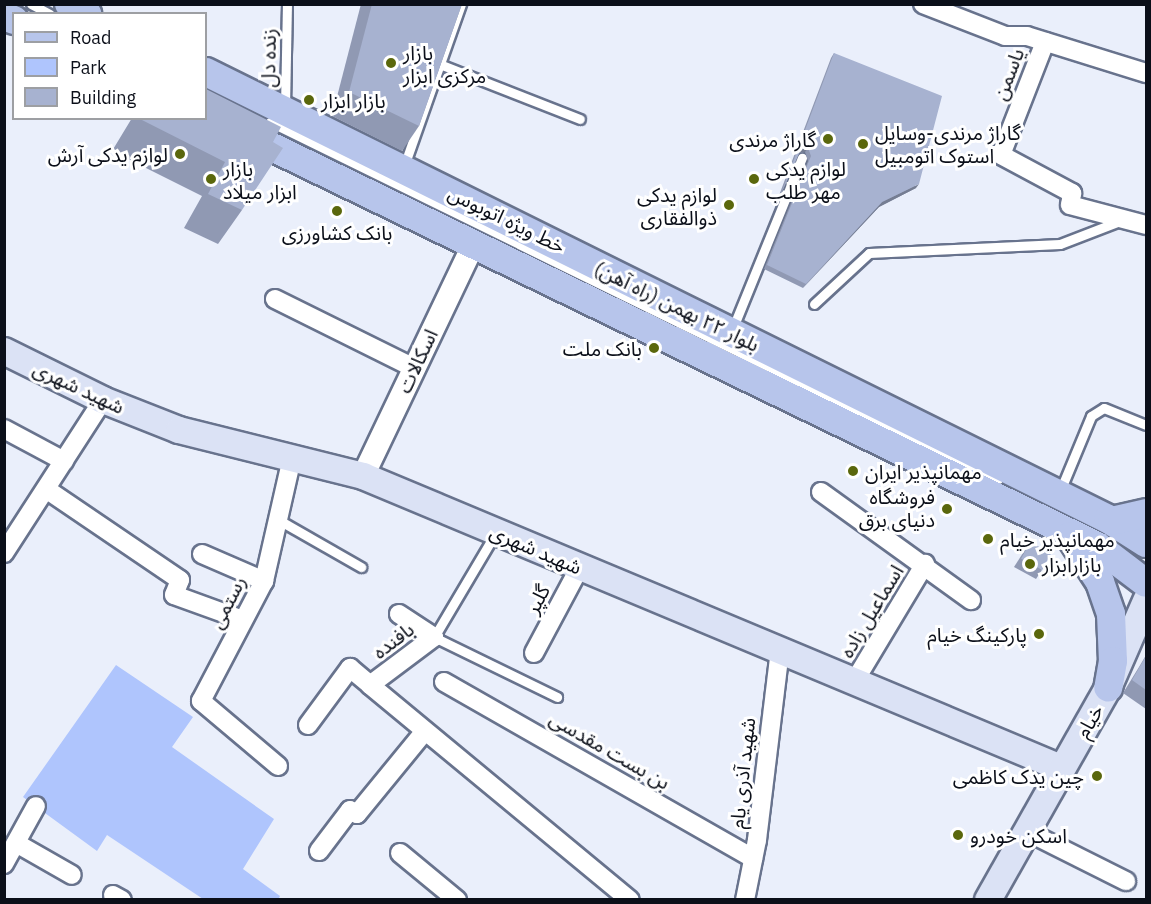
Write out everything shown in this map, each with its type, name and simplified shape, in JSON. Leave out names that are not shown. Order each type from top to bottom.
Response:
[{"type":"main road","points":[[69,4],[83,12]]},
{"type":"main road","name":"بلوار ۲۲ بهمن (راه آهن)","points":[[207,73],[272,114],[403,170],[1110,520],[1146,543]]},
{"type":"main road","name":"بلوار ۲۲ بهمن (راه آهن)","points":[[207,115],[472,247],[1097,546],[1146,583]]},
{"type":"main road","name":"شهید شهری","points":[[4,351],[103,400],[179,430],[363,476],[1061,768]]},
{"type":"main road","points":[[1110,520],[1146,513]]},
{"type":"main road","points":[[1064,531],[1087,558],[1107,599],[1113,661],[1108,688]]},
{"type":"main road","name":"خیام","points":[[988,900],[1108,688],[1146,601]]},
{"type":"street","points":[[924,4],[1005,36],[1045,42],[1146,73]]},
{"type":"street","name":"یاسمن","points":[[1045,42],[1000,155],[1072,193],[1070,205],[1125,219]]},
{"type":"street","points":[[1125,219],[1146,225]]},
{"type":"street","name":"اسکالات","points":[[363,476],[472,247]]},
{"type":"street","points":[[275,299],[414,368]]},
{"type":"street","points":[[4,554],[103,400]]},
{"type":"street","points":[[4,429],[64,461]]},
{"type":"street","name":"رستمی","points":[[278,766],[201,701],[264,581],[292,458]]},
{"type":"street","points":[[46,489],[180,580],[174,595],[243,620]]},
{"type":"street","name":"اسماعیل زاده","points":[[821,492],[926,564],[970,600]]},
{"type":"street","points":[[202,554],[264,581]]},
{"type":"street","name":"اسماعیل زاده","points":[[854,682],[926,564]]},
{"type":"street","name":"گلپر","points":[[534,653],[580,567]]},
{"type":"street","name":"بافنده","points":[[308,724],[350,668],[370,685],[434,638],[399,614]]},
{"type":"street","name":"شهید آذری یام","points":[[745,900],[753,858],[780,651]]},
{"type":"street","name":"بن بست مقدسی","points":[[444,682],[753,858]]},
{"type":"street","points":[[370,685],[630,900]]},
{"type":"street","points":[[319,851],[350,810],[357,814],[425,731]]},
{"type":"street","points":[[4,864],[36,806]]},
{"type":"street","points":[[1026,831],[1126,881]]},
{"type":"street","points":[[16,843],[72,874]]},
{"type":"street","points":[[400,853],[458,900]]},
{"type":"lane","points":[[31,4],[46,12]]},
{"type":"lane","name":"زنده دل","points":[[272,114],[287,4]]},
{"type":"lane","points":[[403,170],[442,65],[461,4]]},
{"type":"lane","points":[[442,65],[580,118]]},
{"type":"lane","name":"خط ویژه اتوبوس","points":[[272,114],[986,475]]},
{"type":"lane","points":[[731,332],[802,158]]},
{"type":"lane","points":[[814,304],[869,253],[1060,244],[1125,219]]},
{"type":"lane","points":[[1058,494],[1091,416],[1104,408],[1146,425]]},
{"type":"lane","points":[[986,475],[1005,487]]},
{"type":"lane","points":[[986,475],[1110,520]]},
{"type":"lane","points":[[1014,493],[1097,546]]},
{"type":"lane","points":[[278,519],[361,567]]},
{"type":"lane","name":"بافنده","points":[[496,532],[434,638],[557,697]]},
{"type":"green space","points":[[116,665],[193,717],[172,747],[274,819],[243,869],[280,896],[278,900],[203,899],[107,835],[97,851],[23,797]]},
{"type":"building","name":"بازار مرکزی ابزار","points":[[372,4],[462,4],[419,126],[349,92]]},
{"type":"building","name":"گاراژ مرندی-وسایل استوک اتومبیل","points":[[834,53],[942,96],[919,184],[882,202],[806,284],[767,265],[811,156],[808,148],[801,149],[781,194]]},
{"type":"building","points":[[207,90],[281,127],[273,142],[283,148],[242,210],[208,194],[225,162],[142,120],[207,120]]},
{"type":"building","points":[[1030,542],[1051,553],[1042,570],[1021,559]]},
{"type":"building","points":[[1146,656],[1146,690],[1132,680]]},
{"type":"place","name":"بازار مرکزی ابزار","points":[[391,63]]},
{"type":"place","name":"بازار ابزار","points":[[309,100]]},
{"type":"place","name":"گاراژ مرندی","points":[[828,139]]},
{"type":"place","name":"گاراژ مرندی-وسایل استوک اتومبیل","points":[[863,144]]},
{"type":"place","name":"لوازم یدکی آرش","points":[[180,154]]},
{"type":"place","name":"بازار ابزار میلاد","points":[[211,179]]},
{"type":"place","name":"لوازم یدکی مهر طلب","points":[[754,179]]},
{"type":"place","name":"لوازم یدکی ذوالفقاری","points":[[729,205]]},
{"type":"place","name":"بانک کشاورزی","points":[[337,211]]},
{"type":"place","name":"بانک ملت","points":[[654,348]]},
{"type":"place","name":"مهمانپذیر ایران","points":[[853,471]]},
{"type":"place","name":"فروشگاه دنیای برق","points":[[947,509]]},
{"type":"place","name":"مهمانپذیر خیام","points":[[988,539]]},
{"type":"place","name":"بازارابزار","points":[[1030,564]]},
{"type":"place","name":"پارکینگ خیام","points":[[1039,634]]},
{"type":"place","name":"چین یدک کاظمی","points":[[1097,776]]},
{"type":"place","name":"اسکن خودرو","points":[[958,835]]}]
